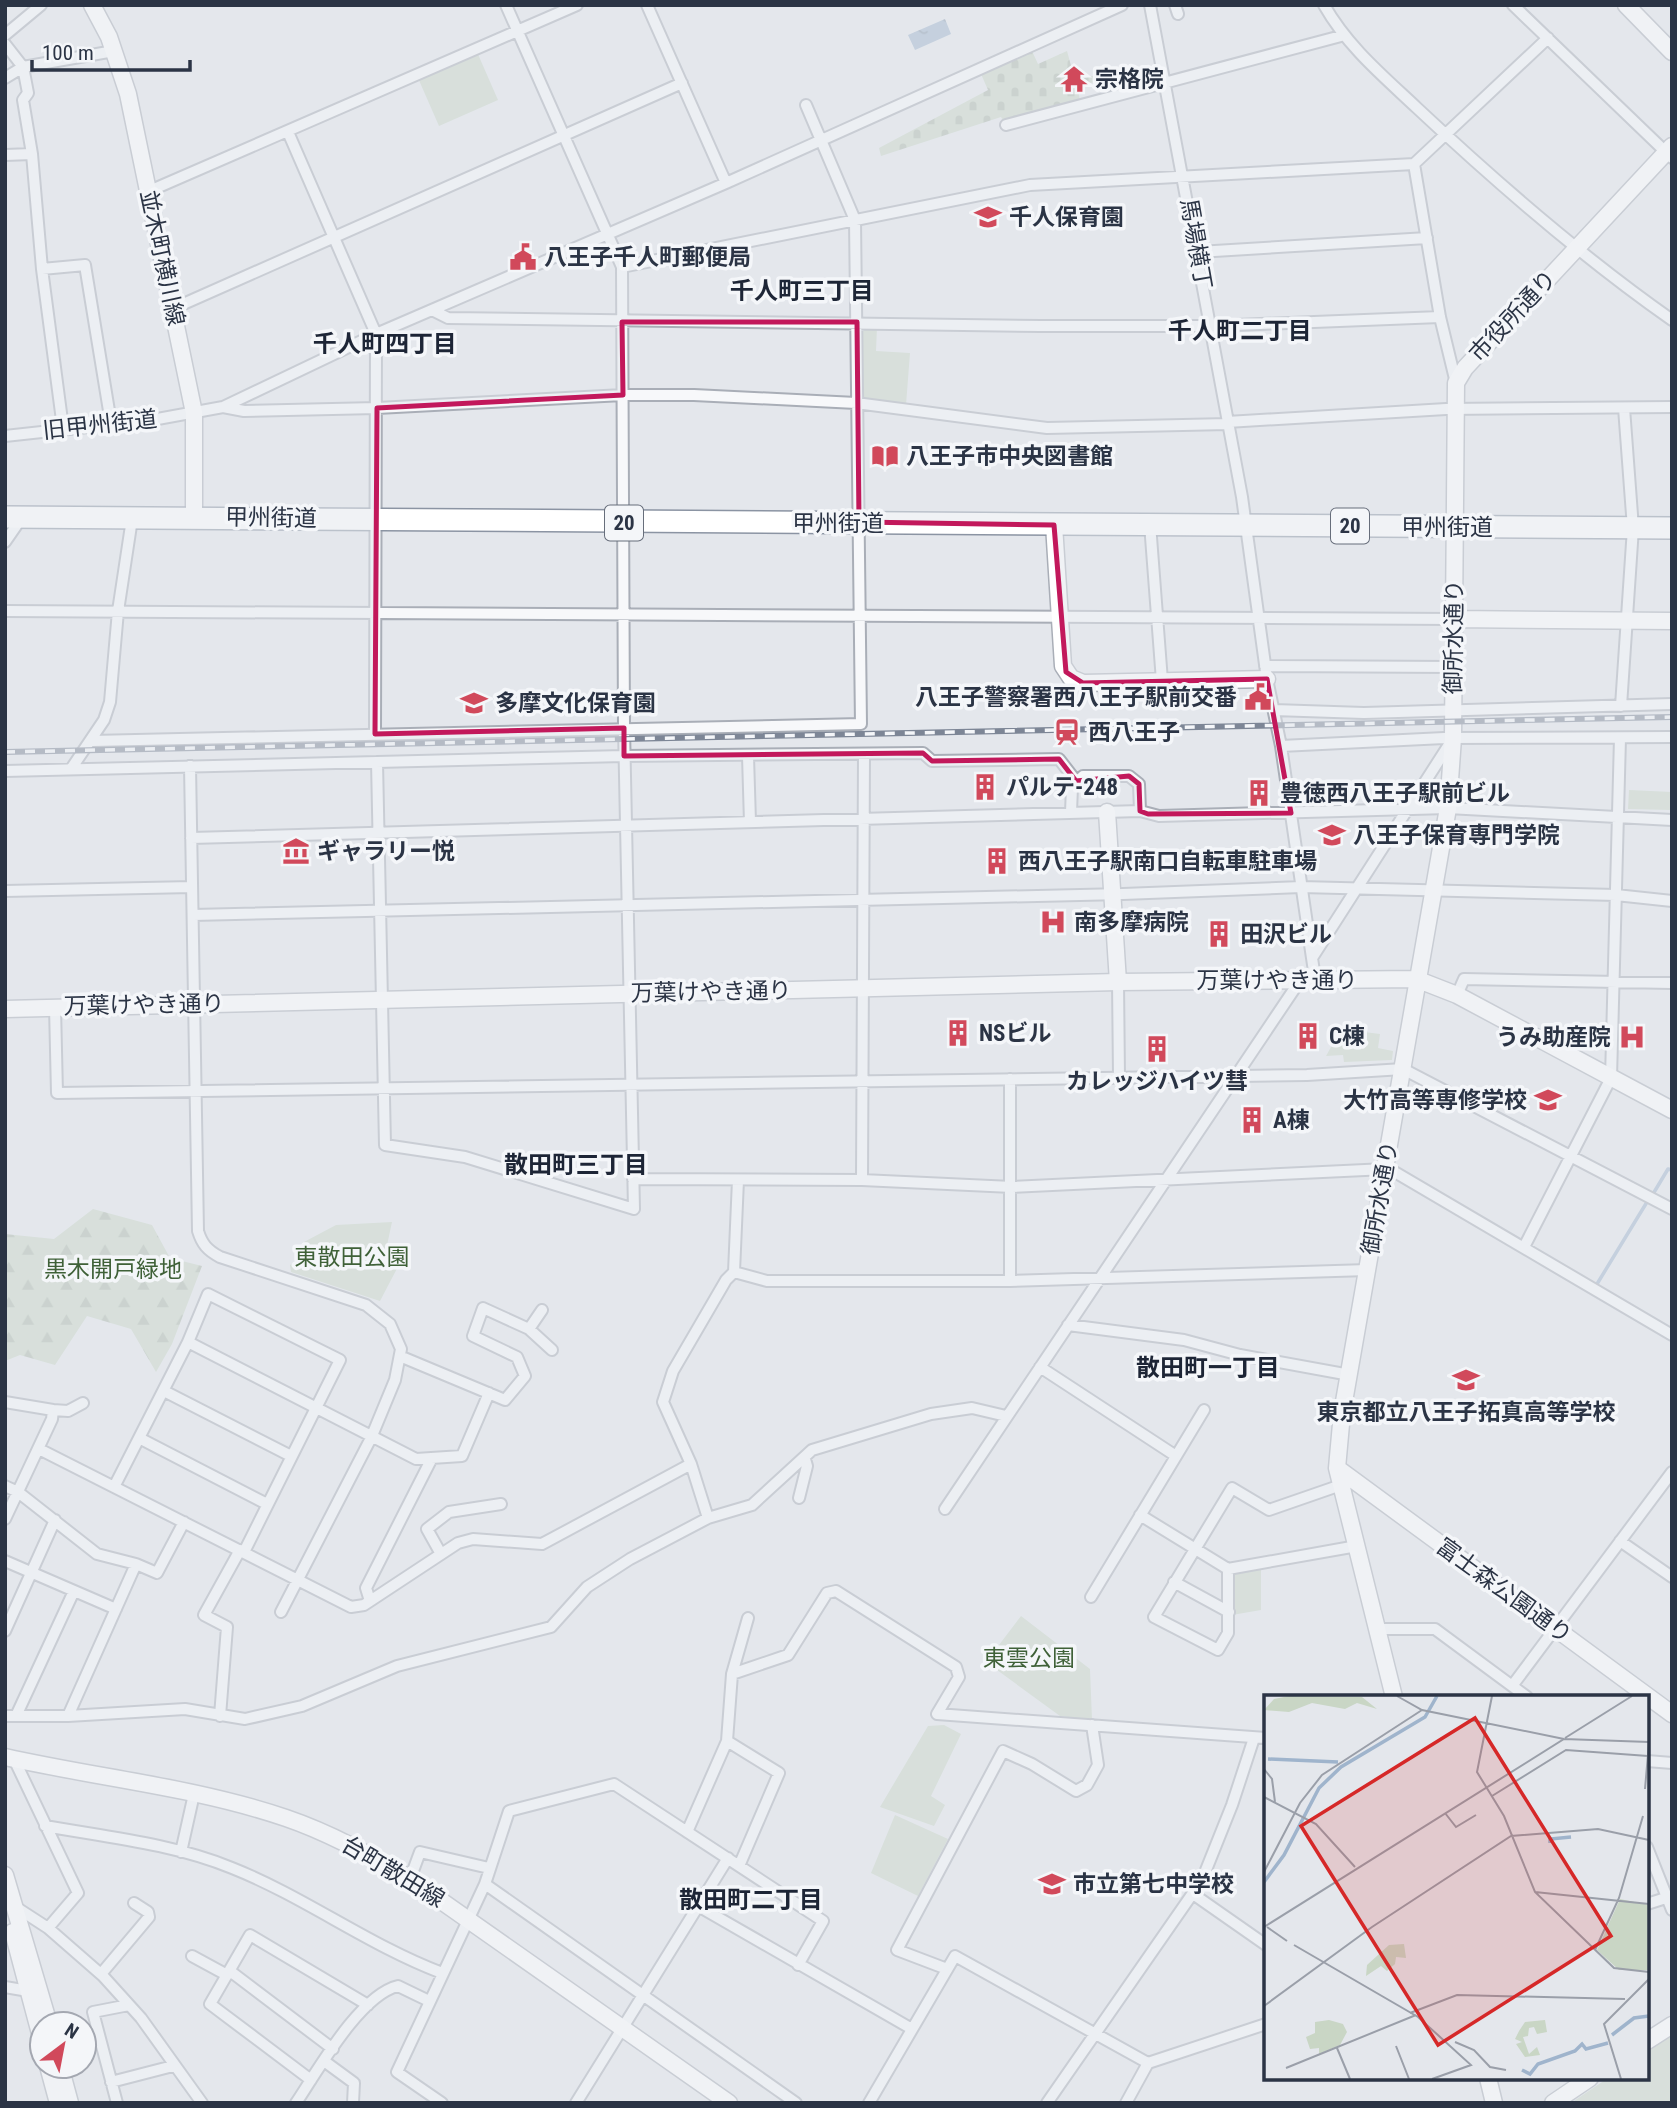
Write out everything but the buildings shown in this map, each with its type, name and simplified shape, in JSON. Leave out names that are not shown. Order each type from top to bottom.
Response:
[{"type":"highway","name":"甲州街道","points":[[14,517],[1672,528]]},
{"type":"street","points":[[5,35],[41,5]]},
{"type":"street","name":"並木町横川線","points":[[92,5],[114,51],[128,94],[194,412],[194,518]]},
{"type":"street","points":[[377,762],[385,1145],[465,1157],[634,1209],[624,756],[622,267],[506,5]]},
{"type":"street","points":[[147,192],[577,5]]},
{"type":"street","points":[[646,5],[726,183]]},
{"type":"street","points":[[222,407],[376,334],[726,183],[1122,5]]},
{"type":"street","name":"馬場横丁","points":[[1150,5],[1198,252],[1245,525],[1266,673],[1278,725],[1312,958],[1308,979]]},
{"type":"street","points":[[1324,5],[1341,36],[1445,134],[1577,247],[1672,320]]},
{"type":"street","points":[[1513,5],[1670,152]]},
{"type":"street","points":[[1626,5],[1672,52]]},
{"type":"street","points":[[1006,125],[1341,36]]},
{"type":"street","points":[[622,267],[1030,185],[1414,164],[1548,38]]},
{"type":"street","points":[[5,44],[23,67],[28,93],[23,100],[32,154],[42,269],[64,428]]},
{"type":"street","points":[[5,78],[23,67],[114,51]]},
{"type":"street","points":[[172,309],[565,138],[682,83]]},
{"type":"street","points":[[92,741],[861,724],[855,220],[806,105]]},
{"type":"street","points":[[288,132],[376,334],[375,734]]},
{"type":"street","name":"市役所通り","points":[[1455,527],[1456,383],[1465,368],[1577,247],[1670,152]]},
{"type":"street","points":[[5,155],[32,154]]},
{"type":"street","points":[[1414,164],[1440,317],[1456,383]]},
{"type":"street","points":[[1198,252],[1427,238]]},
{"type":"street","points":[[42,269],[85,265],[111,423]]},
{"type":"street","points":[[432,310],[448,318],[622,323],[857,322],[1041,326],[1210,326],[1440,317]]},
{"type":"street","points":[[222,407],[244,411],[377,408],[622,395],[856,403],[1047,428],[1228,423],[1456,410],[1672,407]]},
{"type":"street","name":"旧甲州街道","points":[[5,436],[222,407]]},
{"type":"street","points":[[1621,706],[1633,528],[1624,408]]},
{"type":"street","points":[[5,542],[14,517]]},
{"type":"street","points":[[71,769],[92,741],[110,702],[118,611],[132,519]]},
{"type":"street","points":[[1150,524],[1162,681]]},
{"type":"street","points":[[1054,525],[1063,666],[1076,681],[1162,681],[1266,673],[1453,667]]},
{"type":"street","name":"御所水通り","points":[[1394,1695],[1337,1468],[1416,979],[1448,808],[1454,738],[1452,710],[1455,527]]},
{"type":"street","points":[[5,611],[376,611],[1672,621]]},
{"type":"street","points":[[1274,710],[1364,713],[1672,704]]},
{"type":"street","points":[[1281,746],[1454,738],[1672,737]]},
{"type":"street","points":[[1312,958],[1405,809],[1454,738]]},
{"type":"street","points":[[1524,1247],[1612,1078],[1620,738]]},
{"type":"street","points":[[5,771],[624,756],[923,753],[932,761],[1059,759],[1076,781]]},
{"type":"street","points":[[862,1180],[864,754]]},
{"type":"street","points":[[748,756],[750,822]]},
{"type":"street","points":[[190,766],[198,1231],[208,1250],[220,1257],[366,1306],[390,1324],[397,1336],[402,1357],[396,1380],[371,1438],[281,1612]]},
{"type":"street","points":[[1072,812],[1072,787],[1083,776],[1129,776],[1139,784],[1140,811]]},
{"type":"street","points":[[191,838],[1140,811],[1159,816],[1448,808],[1672,820]]},
{"type":"street","points":[[1107,812],[1118,982],[1119,1076]]},
{"type":"street","points":[[5,891],[192,887]]},
{"type":"street","points":[[193,915],[1111,894],[1301,887],[1616,895],[1672,901]]},
{"type":"street","points":[[945,1509],[1098,1277],[1238,1073],[1308,979]]},
{"type":"street","points":[[1416,979],[1457,995],[1672,1110]]},
{"type":"street","name":"万葉けやき通り","points":[[5,1009],[1118,982],[1416,979]]},
{"type":"street","points":[[1457,995],[1464,979],[1672,983]]},
{"type":"street","points":[[55,1007],[57,1093],[863,1082],[1238,1073],[1307,1074],[1403,1069],[1672,1209]]},
{"type":"street","points":[[1010,1079],[1010,1281]]},
{"type":"street","points":[[633,1179],[862,1180],[1012,1187],[1386,1169],[1672,1335]]},
{"type":"street","points":[[708,1518],[691,1464],[663,1402],[673,1371],[726,1280],[734,1272],[738,1180]]},
{"type":"street","points":[[734,1272],[767,1281],[1010,1281],[1368,1270]]},
{"type":"street","points":[[114,1487],[141,1439],[208,1294],[340,1360],[242,1551],[204,1615],[227,1628],[220,1716]]},
{"type":"street","points":[[402,1357],[505,1400],[525,1376],[517,1357],[473,1336],[483,1308],[529,1329],[552,1350]]},
{"type":"street","points":[[529,1329],[542,1310]]},
{"type":"street","points":[[1068,1325],[1184,1340],[1240,1355],[1350,1375]]},
{"type":"street","points":[[188,1342],[416,1459],[462,1456],[488,1393]]},
{"type":"street","points":[[1040,1367],[1176,1456]]},
{"type":"street","points":[[164,1391],[291,1456]]},
{"type":"street","points":[[5,1402],[68,1411],[83,1404]]},
{"type":"street","points":[[74,1591],[11,1716],[68,1716],[185,1709],[245,1719],[302,1706],[397,1667],[551,1627],[587,1587],[630,1559],[708,1518],[752,1505],[812,1450],[931,1414],[972,1408],[1006,1416]]},
{"type":"street","points":[[5,1519],[39,1449],[53,1410]]},
{"type":"street","points":[[1091,1597],[1205,1410]]},
{"type":"street","points":[[141,1439],[267,1504]]},
{"type":"street","points":[[39,1449],[351,1606],[370,1601],[458,1543],[473,1539],[542,1544],[691,1464]]},
{"type":"street","points":[[370,1601],[366,1588],[432,1458]]},
{"type":"street","points":[[799,1498],[807,1466],[805,1459]]},
{"type":"street","name":"富士森公園通り","points":[[1337,1468],[1646,1695]]},
{"type":"street","points":[[1512,1686],[1672,1472]]},
{"type":"street","points":[[1228,1569],[1228,1633],[1218,1650],[1154,1617],[1232,1488],[1269,1510],[1341,1485]]},
{"type":"street","points":[[5,1486],[18,1492],[97,1554],[136,1563],[157,1573],[184,1522]]},
{"type":"street","points":[[441,1554],[427,1529],[449,1512],[501,1504]]},
{"type":"street","points":[[1140,1516],[1228,1569],[1357,1546]]},
{"type":"street","points":[[5,1631],[55,1520]]},
{"type":"street","points":[[1620,1541],[1672,1577]]},
{"type":"street","points":[[5,1561],[116,1609]]},
{"type":"street","points":[[68,1716],[136,1563]]},
{"type":"street","points":[[1174,1582],[1229,1612]]},
{"type":"street","points":[[732,1674],[788,1655],[827,1593],[836,1591],[956,1667],[959,1676],[937,1714],[1260,1738],[1202,1880],[1047,2103]]},
{"type":"street","points":[[687,1832],[727,1741],[732,1674],[748,1618]]},
{"type":"street","points":[[1377,1629],[1436,1629],[1524,1695]]},
{"type":"street","name":"富士森公園通り","points":[[1649,1697],[1672,1714]]},
{"type":"street","points":[[947,1969],[897,1950],[1003,1751],[1076,1791],[1087,1785],[1098,1765],[1092,1725]]},
{"type":"street","points":[[727,1741],[779,1773],[739,1866]]},
{"type":"street","points":[[10,1758],[78,1893],[48,1928]]},
{"type":"street","name":"台町散田線","points":[[10,1758],[236,1803],[302,1824],[354,1846],[410,1878],[729,2103]]},
{"type":"street","points":[[1649,1762],[1672,1763]]},
{"type":"street","points":[[442,2103],[397,2072],[485,1884],[509,1811],[614,1784],[824,1921],[798,1965]]},
{"type":"street","points":[[181,1852],[194,1794]]},
{"type":"street","points":[[45,1826],[181,1852],[253,1877],[396,1954],[442,1973]]},
{"type":"street","points":[[1649,1851],[1669,1896],[1672,1910]]},
{"type":"street","points":[[410,1878],[420,1852],[489,1868]]},
{"type":"street","points":[[576,2103],[645,1996],[728,1858]]},
{"type":"street","points":[[5,1875],[9,1904],[43,2010]]},
{"type":"street","points":[[485,1884],[796,2103]]},
{"type":"street","points":[[1193,1894],[1264,1944]]},
{"type":"street","points":[[1649,1903],[1669,1896]]},
{"type":"street","points":[[101,1974],[149,1917],[148,1912],[134,1903]]},
{"type":"street","points":[[9,1904],[48,1928],[101,1974],[129,2005],[202,2103]]},
{"type":"street","points":[[698,1906],[912,2029]]},
{"type":"street","points":[[312,2080],[210,2004],[250,1935],[368,2005]]},
{"type":"street","points":[[192,1956],[229,1973],[332,2049]]},
{"type":"street","points":[[869,2103],[955,1956],[1148,2063]]},
{"type":"street","points":[[296,2103],[332,2049],[368,2005],[386,1989],[398,1986],[429,2001]]},
{"type":"street","points":[[5,1987],[35,1992]]},
{"type":"street","points":[[35,1992],[38,2010]]},
{"type":"street","points":[[117,2103],[93,2012],[129,2005]]},
{"type":"street","points":[[1126,2103],[1148,2063],[1264,2025]]},
{"type":"street","points":[[1649,2040],[1672,2025]]},
{"type":"street","points":[[324,2061],[354,2083],[353,2103]]},
{"type":"street","points":[[111,2082],[173,2066]]},
{"type":"street","points":[[52,2080],[58,2103]]},
{"type":"street","points":[[64,2080],[70,2103]]},
{"type":"street","points":[[1488,2080],[1494,2103]]},
{"type":"street","points":[[1553,2103],[1587,2080]]},
{"type":"highlighted area","points":[[622,322],[857,322],[859,522],[1054,525],[1066,672],[1083,683],[1267,679],[1291,813],[1148,814],[1140,811],[1139,784],[1129,776],[1076,781],[1059,759],[932,761],[923,753],[624,756],[624,728],[375,734],[377,408],[623,395]]},
{"type":"green space","points":[[1032,51],[1038,64],[1067,51],[1075,80],[1102,74],[1104,80],[1077,86],[1081,105],[1006,125],[1001,117],[881,156],[879,148],[988,90],[981,74]]},
{"type":"green space","points":[[477,52],[498,100],[439,126],[418,78]]},
{"type":"green space","points":[[867,326],[877,327],[876,351],[910,353],[906,405],[860,398],[861,334]]},
{"type":"green space","points":[[1629,790],[1672,792],[1672,810],[1628,809]]},
{"type":"green space","points":[[1341,1029],[1380,1034],[1378,1048],[1393,1051],[1392,1060],[1344,1062],[1343,1055],[1326,1056]]},
{"type":"green space","name":"黒木開戸緑地","points":[[93,1209],[152,1225],[170,1258],[202,1266],[172,1344],[156,1372],[131,1329],[87,1316],[55,1365],[20,1355],[5,1361],[5,1234],[54,1239]]},
{"type":"green space","name":"東散田公園","points":[[392,1222],[386,1250],[402,1259],[380,1301],[291,1272],[290,1265],[307,1257],[304,1242],[336,1225]]},
{"type":"green space","points":[[1261,1569],[1261,1610],[1232,1615],[1233,1575]]},
{"type":"green space","name":"東雲公園","points":[[1021,1616],[1090,1669],[1092,1720],[1060,1716],[986,1662]]},
{"type":"green space","points":[[944,1725],[961,1734],[931,1796],[945,1805],[934,1826],[880,1807],[928,1726]]},
{"type":"green space","points":[[895,1815],[948,1839],[918,1896],[871,1873]]},
{"type":"green space","points":[[1672,2035],[1672,2103],[1571,2103],[1605,2080],[1649,2080],[1649,2051]]},
{"type":"water","points":[[945,19],[951,34],[915,50],[908,35]]},
{"type":"waterway","points":[[1653,1194],[1668,1169],[1672,1170]]},
{"type":"waterway","points":[[1597,1284],[1647,1202]]},
{"type":"railway","points":[[5,752],[1672,717]]},
{"type":"place","name":"宗格院","points":[[1074,79]]},
{"type":"place","name":"千人保育園","points":[[988,217]]},
{"type":"place","name":"八王子千人町郵便局","points":[[523,257]]},
{"type":"place","name":"八王子市中央図書館","points":[[885,456]]},
{"type":"place","name":"八王子警察署西八王子駅前交番","points":[[1258,697]]},
{"type":"place","name":"多摩文化保育園","points":[[474,703]]},
{"type":"place","name":"西八王子","points":[[1067,732]]},
{"type":"place","name":"パルテ-248","points":[[985,787]]},
{"type":"place","name":"豊徳西八王子駅前ビル","points":[[1259,793]]},
{"type":"place","name":"八王子保育専門学院","points":[[1332,835]]},
{"type":"place","name":"ギャラリー悦","points":[[296,851]]},
{"type":"place","name":"西八王子駅南口自転車駐車場","points":[[997,861]]},
{"type":"place","name":"南多摩病院","points":[[1053,922]]},
{"type":"place","name":"田沢ビル","points":[[1219,934]]},
{"type":"place","name":"NSビル","points":[[958,1033]]},
{"type":"place","name":"C棟","points":[[1308,1036]]},
{"type":"place","name":"うみ助産院","points":[[1632,1037]]},
{"type":"place","name":"カレッジハイツ彗","points":[[1157,1049]]},
{"type":"place","name":"大竹高等専修学校","points":[[1548,1100]]},
{"type":"place","name":"A棟","points":[[1252,1120]]},
{"type":"place","name":"東京都立八王子拓真高等学校","points":[[1466,1380]]},
{"type":"place","name":"市立第七中学校","points":[[1052,1884]]},
{"type":"district","name":"千人町三丁目","points":[[802,291]]},
{"type":"district","name":"千人町二丁目","points":[[1240,331]]},
{"type":"district","name":"千人町四丁目","points":[[385,344]]},
{"type":"district","name":"散田町三丁目","points":[[576,1165]]},
{"type":"district","name":"散田町一丁目","points":[[1208,1368]]},
{"type":"district","name":"散田町二丁目","points":[[751,1900]]}]
